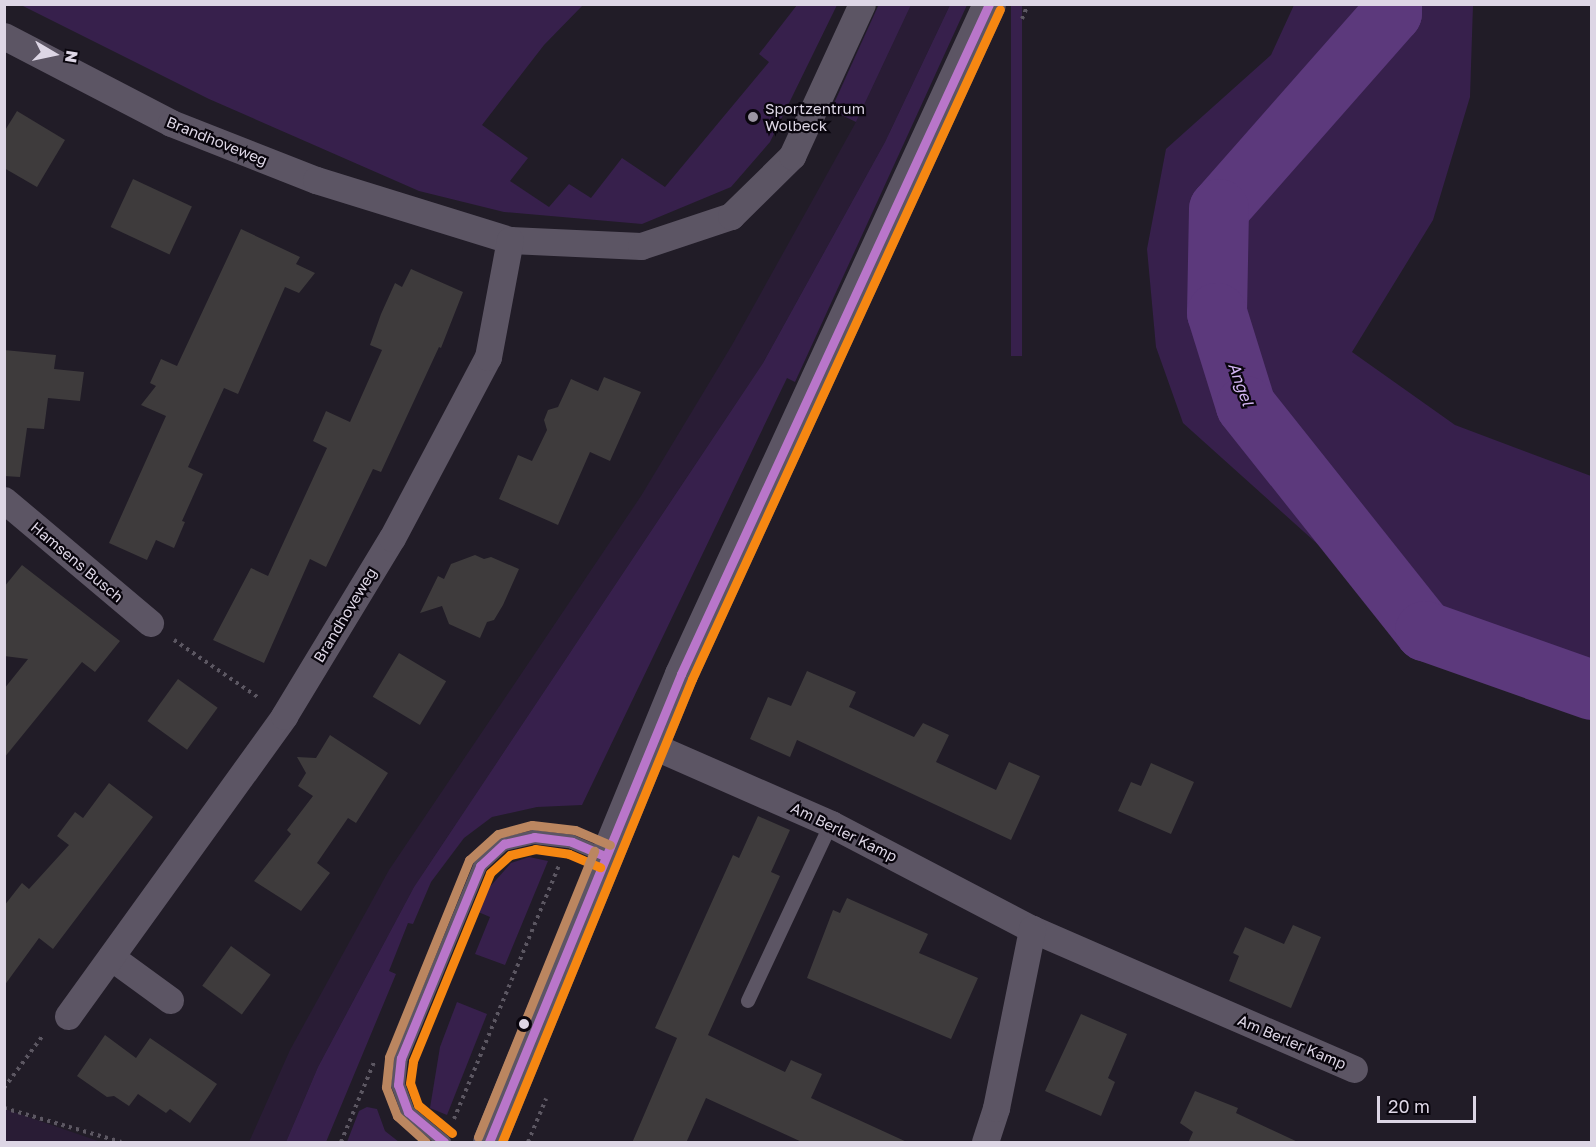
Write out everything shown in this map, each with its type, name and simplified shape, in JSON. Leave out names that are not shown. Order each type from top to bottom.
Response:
[{"type":"street","name":"Brandhoveweg","points":[[4,36],[162,118],[243,152],[327,183],[510,240],[641,246],[731,216],[792,156],[862,4]]},
{"type":"street","points":[[489,1143],[651,745],[989,4]]},
{"type":"street","name":"Brandhoveweg","points":[[68,1016],[284,716],[392,538],[488,357],[510,240]]},
{"type":"street","name":"Hamsens Busch","points":[[4,500],[150,623]]},
{"type":"street","name":"Am Berler Kamp","points":[[651,745],[831,824],[1032,929],[1354,1069]]},
{"type":"street","points":[[985,1143],[996,1108],[1032,929]]},
{"type":"street","points":[[111,957],[170,1000]]},
{"type":"lane","points":[[748,1001],[831,824]]},
{"type":"lane","points":[[444,1143],[408,1112],[398,1085],[401,1058],[436,966],[480,866],[504,844],[534,837],[572,842],[605,856]]},
{"type":"path","points":[[150,623],[284,716]]},
{"type":"path","points":[[458,1107],[551,879],[572,842]]},
{"type":"path","points":[[4,1088],[51,1024],[68,1016]]},
{"type":"path","points":[[4,1108],[121,1143]]},
{"type":"shaded area","points":[[879,4],[911,5],[856,122],[831,110]]},
{"type":"shaded area","points":[[21,5],[583,5],[544,45],[482,125],[528,158],[510,181],[549,207],[569,184],[591,198],[622,158],[665,187],[769,62],[759,54],[797,5],[837,5],[770,142],[731,187],[642,224],[504,212],[419,191],[209,99]]},
{"type":"shaded area","points":[[911,5],[950,5],[885,142],[763,363],[414,887],[318,1067],[286,1142],[249,1142],[290,1050],[389,870],[641,496],[732,345],[856,122]]},
{"type":"shaded area","points":[[950,5],[967,5],[795,382],[787,378],[582,805],[537,807],[492,817],[464,838],[431,882],[413,924],[408,923],[389,971],[396,974],[326,1142],[286,1142],[318,1067],[414,887],[763,363],[885,142]]},
{"type":"shaded area","points":[[1011,5],[1022,5],[1022,356],[1011,356]]},
{"type":"shaded area","points":[[1294,5],[1473,5],[1470,97],[1433,220],[1352,352],[1455,425],[1591,476],[1591,690],[1425,631],[1373,594],[1183,423],[1156,347],[1147,249],[1166,149],[1271,55]]},
{"type":"shaded area","points":[[529,857],[548,861],[505,965],[475,954],[490,917],[476,911],[487,890],[511,863]]},
{"type":"shaded area","points":[[457,1002],[487,1014],[447,1115],[430,1108],[440,1047]]},
{"type":"shaded area","points":[[367,1107],[377,1109],[385,1131],[399,1142],[347,1142],[359,1111]]},
{"type":"shaded area","points":[[5,1109],[101,1142],[5,1142]]},
{"type":"building","points":[[17,111],[65,140],[37,187],[4,168],[4,132]]},
{"type":"building","points":[[133,179],[192,206],[170,255],[111,227]]},
{"type":"building","points":[[241,229],[300,257],[296,264],[315,273],[299,293],[285,287],[238,394],[224,388],[188,467],[203,474],[182,521],[185,522],[174,548],[156,540],[147,560],[109,543],[166,416],[141,405],[156,386],[150,383],[161,359],[177,366]]},
{"type":"building","points":[[411,269],[463,292],[441,348],[439,347],[381,472],[373,469],[326,567],[310,559],[264,663],[213,640],[251,568],[268,576],[327,448],[313,441],[326,411],[350,422],[382,350],[370,345],[381,314],[395,283],[402,287]]},
{"type":"building","points":[[4,350],[56,355],[54,369],[84,372],[80,401],[48,398],[44,429],[27,428],[20,477],[4,476]]},
{"type":"building","points":[[604,377],[641,392],[610,461],[590,452],[558,525],[499,499],[518,455],[532,461],[547,430],[544,420],[548,410],[558,407],[571,379],[598,391]]},
{"type":"building","points":[[475,555],[484,559],[491,557],[519,569],[503,605],[494,620],[487,622],[480,638],[449,624],[442,606],[420,613],[438,576],[444,579],[451,564]]},
{"type":"building","points":[[22,565],[120,641],[95,672],[82,662],[4,758],[4,689],[28,659],[4,656],[4,587]]},
{"type":"building","points":[[399,653],[446,681],[420,725],[373,697]]},
{"type":"building","points":[[807,671],[856,692],[849,707],[914,737],[923,723],[949,735],[936,762],[996,790],[1009,762],[1040,776],[1011,840],[797,740],[790,757],[750,739],[768,697],[791,706]]},
{"type":"building","points":[[178,679],[218,708],[187,750],[147,721]]},
{"type":"building","points":[[330,735],[388,773],[356,823],[348,818],[317,863],[330,873],[301,911],[254,881],[291,834],[287,830],[313,796],[298,786],[306,773],[297,757],[316,758]]},
{"type":"building","points":[[1151,763],[1194,782],[1171,834],[1118,811],[1131,782],[1141,786]]},
{"type":"building","points":[[109,783],[153,817],[53,949],[39,938],[4,986],[4,906],[22,883],[29,889],[69,845],[57,836],[75,812],[83,818]]},
{"type":"building","points":[[758,816],[790,830],[771,872],[780,876],[708,1035],[785,1072],[791,1060],[822,1074],[811,1098],[909,1143],[804,1143],[706,1098],[686,1143],[632,1143],[677,1038],[655,1028],[733,855],[739,858]]},
{"type":"building","points":[[847,898],[928,934],[919,953],[978,978],[951,1039],[807,978],[833,910],[840,913]]},
{"type":"building","points":[[1293,925],[1321,937],[1291,1008],[1229,981],[1239,956],[1233,953],[1245,927],[1284,944]]},
{"type":"building","points":[[231,946],[271,975],[242,1014],[202,986]]},
{"type":"building","points":[[1081,1014],[1127,1034],[1108,1078],[1115,1082],[1101,1116],[1045,1091]]},
{"type":"building","points":[[105,1035],[136,1058],[150,1038],[217,1084],[190,1123],[170,1109],[166,1113],[138,1094],[129,1106],[114,1096],[107,1097],[77,1076]]},
{"type":"building","points":[[1195,1091],[1238,1108],[1236,1113],[1300,1143],[1188,1143],[1193,1132],[1180,1123]]},
{"type":"waterway","name":"Angel","points":[[1392,4],[1392,13],[1219,209],[1217,313],[1246,406],[1425,631],[1592,690]]},
{"type":"transit line","points":[[489,1142],[681,674],[989,4]]},
{"type":"transit line","points":[[502,1142],[692,679],[1000,9]]},
{"type":"transit line","points":[[426,1142],[397,1116],[386,1087],[389,1057],[469,860],[498,834],[532,825],[575,830],[610,845]]},
{"type":"transit line","points":[[444,1142],[408,1112],[398,1085],[401,1058],[480,866],[504,844],[534,837],[572,842],[605,856]]},
{"type":"transit line","points":[[452,1133],[418,1105],[410,1083],[413,1061],[490,873],[510,855],[535,849],[569,854],[600,867]]},
{"type":"transit line","points":[[478,1137],[594,851]]},
{"type":"place","name":"Sportzentrum Wolbeck","points":[[753,117]]}]
